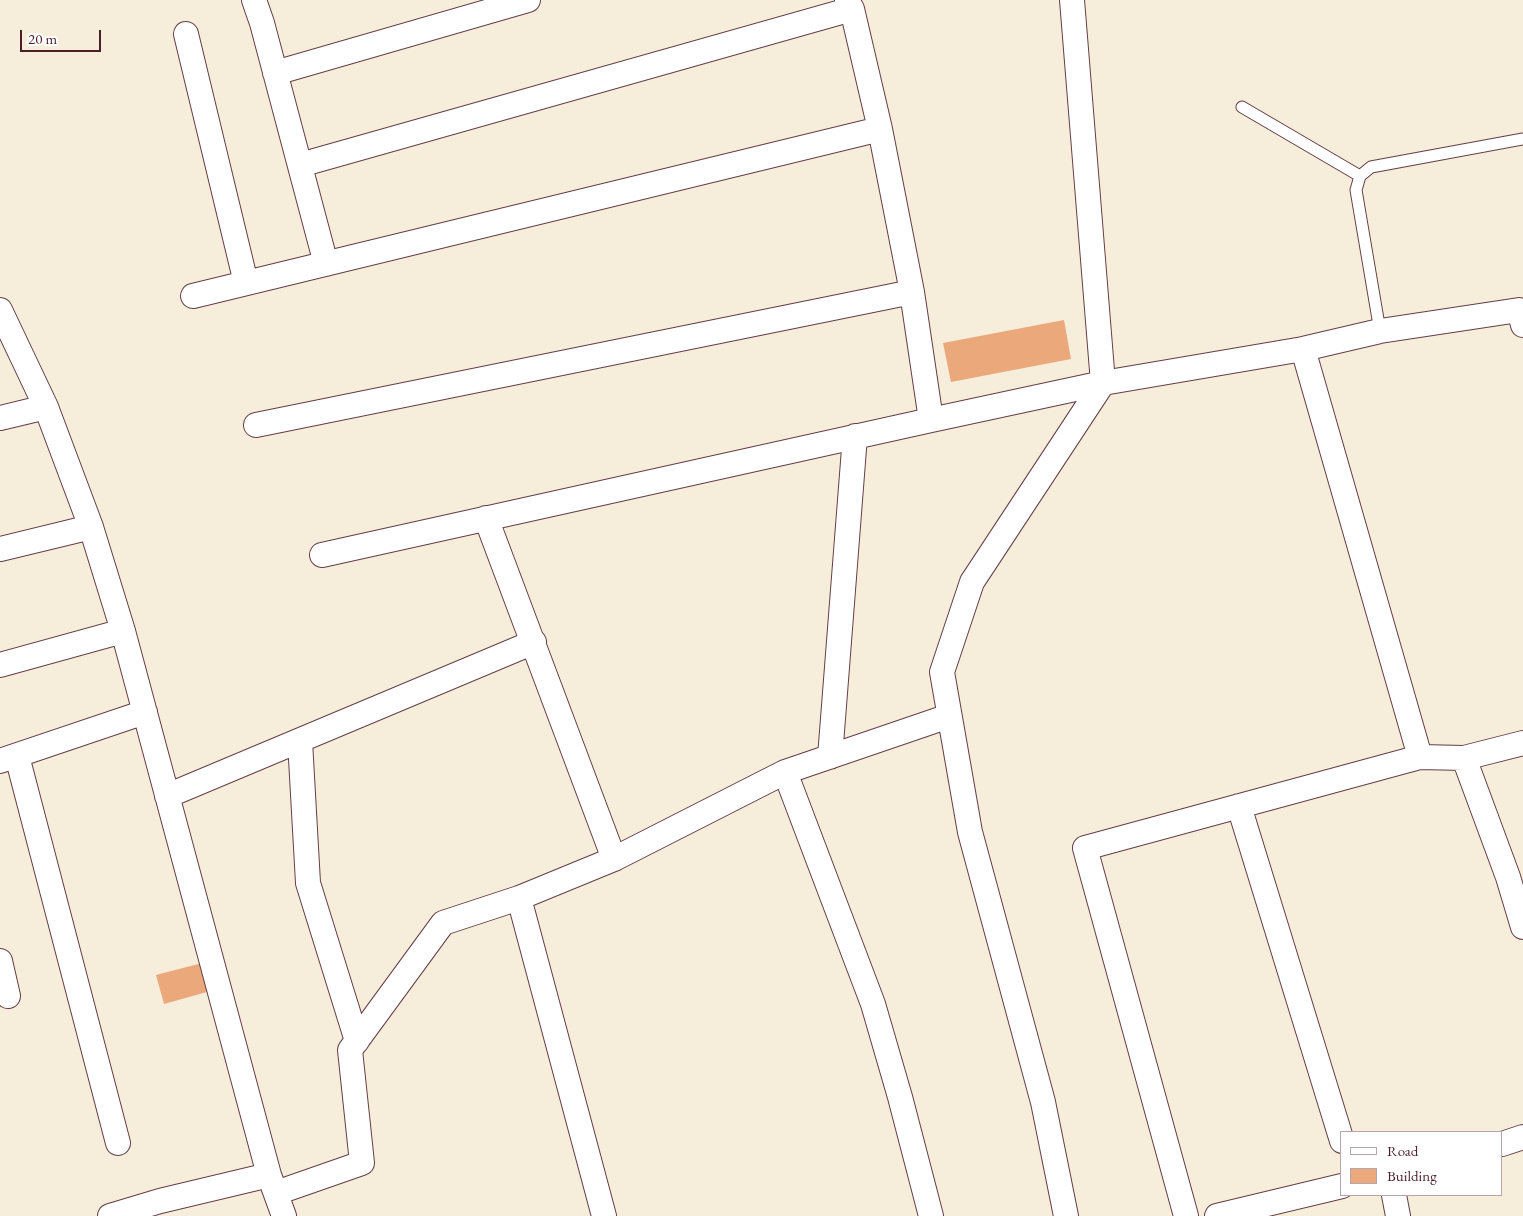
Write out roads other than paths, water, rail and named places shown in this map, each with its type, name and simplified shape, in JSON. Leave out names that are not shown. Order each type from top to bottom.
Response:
[{"type":"street","points":[[254,0],[326,264]]},
{"type":"street","points":[[275,73],[528,0]]},
{"type":"street","points":[[1066,1216],[1043,1102],[970,832],[942,672],[972,582],[1102,384],[1072,0]]},
{"type":"street","points":[[300,165],[850,5],[880,129],[912,292],[931,420]]},
{"type":"street","points":[[186,34],[246,284]]},
{"type":"street","points":[[193,296],[880,129]]},
{"type":"street","points":[[256,425],[912,292]]},
{"type":"street","points":[[0,310],[46,407],[91,527],[123,631],[272,1184],[284,1216]]},
{"type":"street","points":[[322,555],[855,436],[1102,384],[1303,349],[1380,331],[1522,315]]},
{"type":"street","points":[[1303,349],[1420,756]]},
{"type":"street","points":[[0,418],[46,407]]},
{"type":"street","points":[[830,757],[855,436]]},
{"type":"street","points":[[486,518],[614,859]]},
{"type":"street","points":[[0,549],[91,527]]},
{"type":"street","points":[[0,665],[123,631]]},
{"type":"street","points":[[167,796],[534,642]]},
{"type":"street","points":[[118,1143],[9,758],[144,712]]},
{"type":"street","points":[[110,1216],[160,1201],[272,1184],[362,1163],[350,1050],[442,923],[519,898],[614,859],[785,772],[949,716]]},
{"type":"street","points":[[300,741],[308,883],[356,1042]]},
{"type":"street","points":[[1186,1216],[1085,848],[1420,756],[1464,758],[1523,743]]},
{"type":"street","points":[[1464,758],[1508,877],[1523,926]]},
{"type":"street","points":[[785,772],[873,1004],[900,1097],[931,1216]]},
{"type":"street","points":[[1239,806],[1340,1134]]},
{"type":"street","points":[[519,898],[604,1216]]},
{"type":"street","points":[[0,962],[8,996]]},
{"type":"street","points":[[1503,1144],[1523,1138]]},
{"type":"street","points":[[1217,1216],[1340,1186]]},
{"type":"street","points":[[1394,1196],[1398,1216]]},
{"type":"lane","points":[[1242,107],[1360,176]]},
{"type":"lane","points":[[1380,331],[1356,190],[1360,176],[1371,167],[1523,139]]}]
